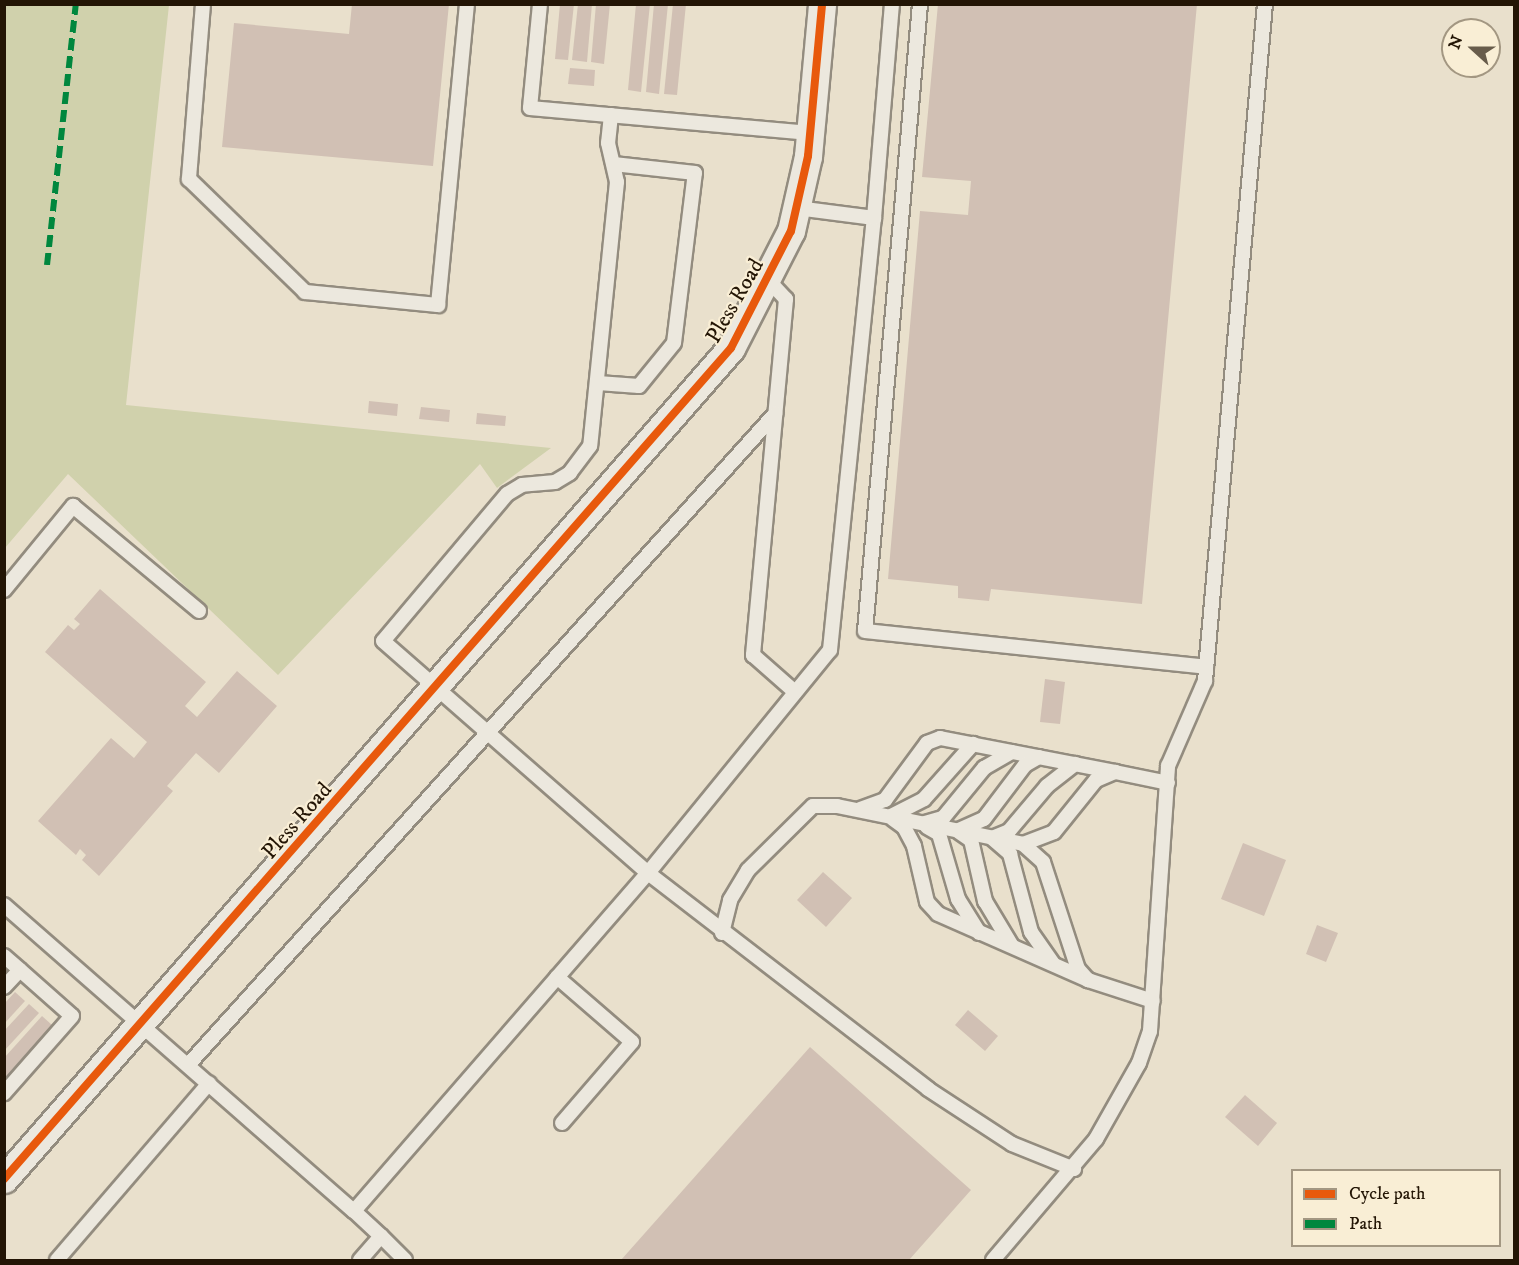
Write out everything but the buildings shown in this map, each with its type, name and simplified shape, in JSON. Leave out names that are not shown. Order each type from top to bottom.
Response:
[{"type":"street","name":"Pless Road","points":[[6,1173],[141,1024],[708,380],[769,281],[797,208],[810,134],[822,4]]},
{"type":"lane","points":[[203,4],[189,179],[305,292],[438,305],[467,4]]},
{"type":"lane","points":[[540,4],[530,108],[810,134]]},
{"type":"lane","points":[[354,1211],[648,873],[830,650],[874,218],[892,4]]},
{"type":"lane","points":[[920,4],[865,631],[1206,667]]},
{"type":"lane","points":[[993,1260],[1074,1169],[1139,1063],[1153,1001],[1168,783],[1174,746],[1206,667],[1265,4]]},
{"type":"lane","points":[[611,115],[613,164],[617,182],[592,438],[582,461],[555,482],[522,485],[507,494],[383,641],[648,873],[722,933],[928,1089],[1012,1144],[1074,1169]]},
{"type":"lane","points":[[598,383],[639,386],[674,343],[695,173],[613,164]]},
{"type":"lane","points":[[797,208],[874,218]]},
{"type":"lane","points":[[769,281],[786,299],[753,655],[795,692]]},
{"type":"lane","points":[[188,1065],[775,414]]},
{"type":"lane","points":[[4,590],[73,506],[199,611]]},
{"type":"lane","points":[[855,810],[885,800],[927,743],[940,738],[1168,783]]},
{"type":"lane","points":[[889,816],[924,799],[973,744]]},
{"type":"lane","points":[[922,824],[943,818],[984,768],[1012,752]]},
{"type":"lane","points":[[957,831],[984,819],[1025,765],[1039,757]]},
{"type":"lane","points":[[992,838],[1009,831],[1047,786],[1075,764]]},
{"type":"lane","points":[[1023,844],[1054,832],[1096,780],[1115,772]]},
{"type":"lane","points":[[722,933],[730,900],[748,870],[783,832],[813,806],[855,810],[1023,844],[1043,862],[1071,954],[1088,980]]},
{"type":"lane","points":[[889,816],[904,827],[914,846],[927,902],[938,914],[982,937],[1088,980],[1153,1001]]},
{"type":"lane","points":[[922,824],[939,834],[958,899],[982,937]]},
{"type":"lane","points":[[957,831],[975,850],[986,901],[1000,934],[1023,953]]},
{"type":"lane","points":[[992,838],[1010,854],[1031,932],[1054,966]]},
{"type":"lane","points":[[4,905],[354,1211],[405,1260]]},
{"type":"lane","points":[[4,956],[72,1016],[4,1093]]},
{"type":"lane","points":[[4,987],[20,970]]},
{"type":"lane","points":[[557,977],[632,1042],[562,1123]]},
{"type":"lane","points":[[57,1260],[209,1083]]},
{"type":"lane","points":[[360,1260],[381,1236]]},
{"type":"green space","points":[[5,4],[169,5],[126,405],[551,448],[497,488],[480,464],[278,675],[68,474],[5,548]]},
{"type":"marked path","points":[[47,265],[76,4]]},
{"type":"cycle path","points":[[4,1179],[731,348],[791,231],[808,156],[822,4]]}]
